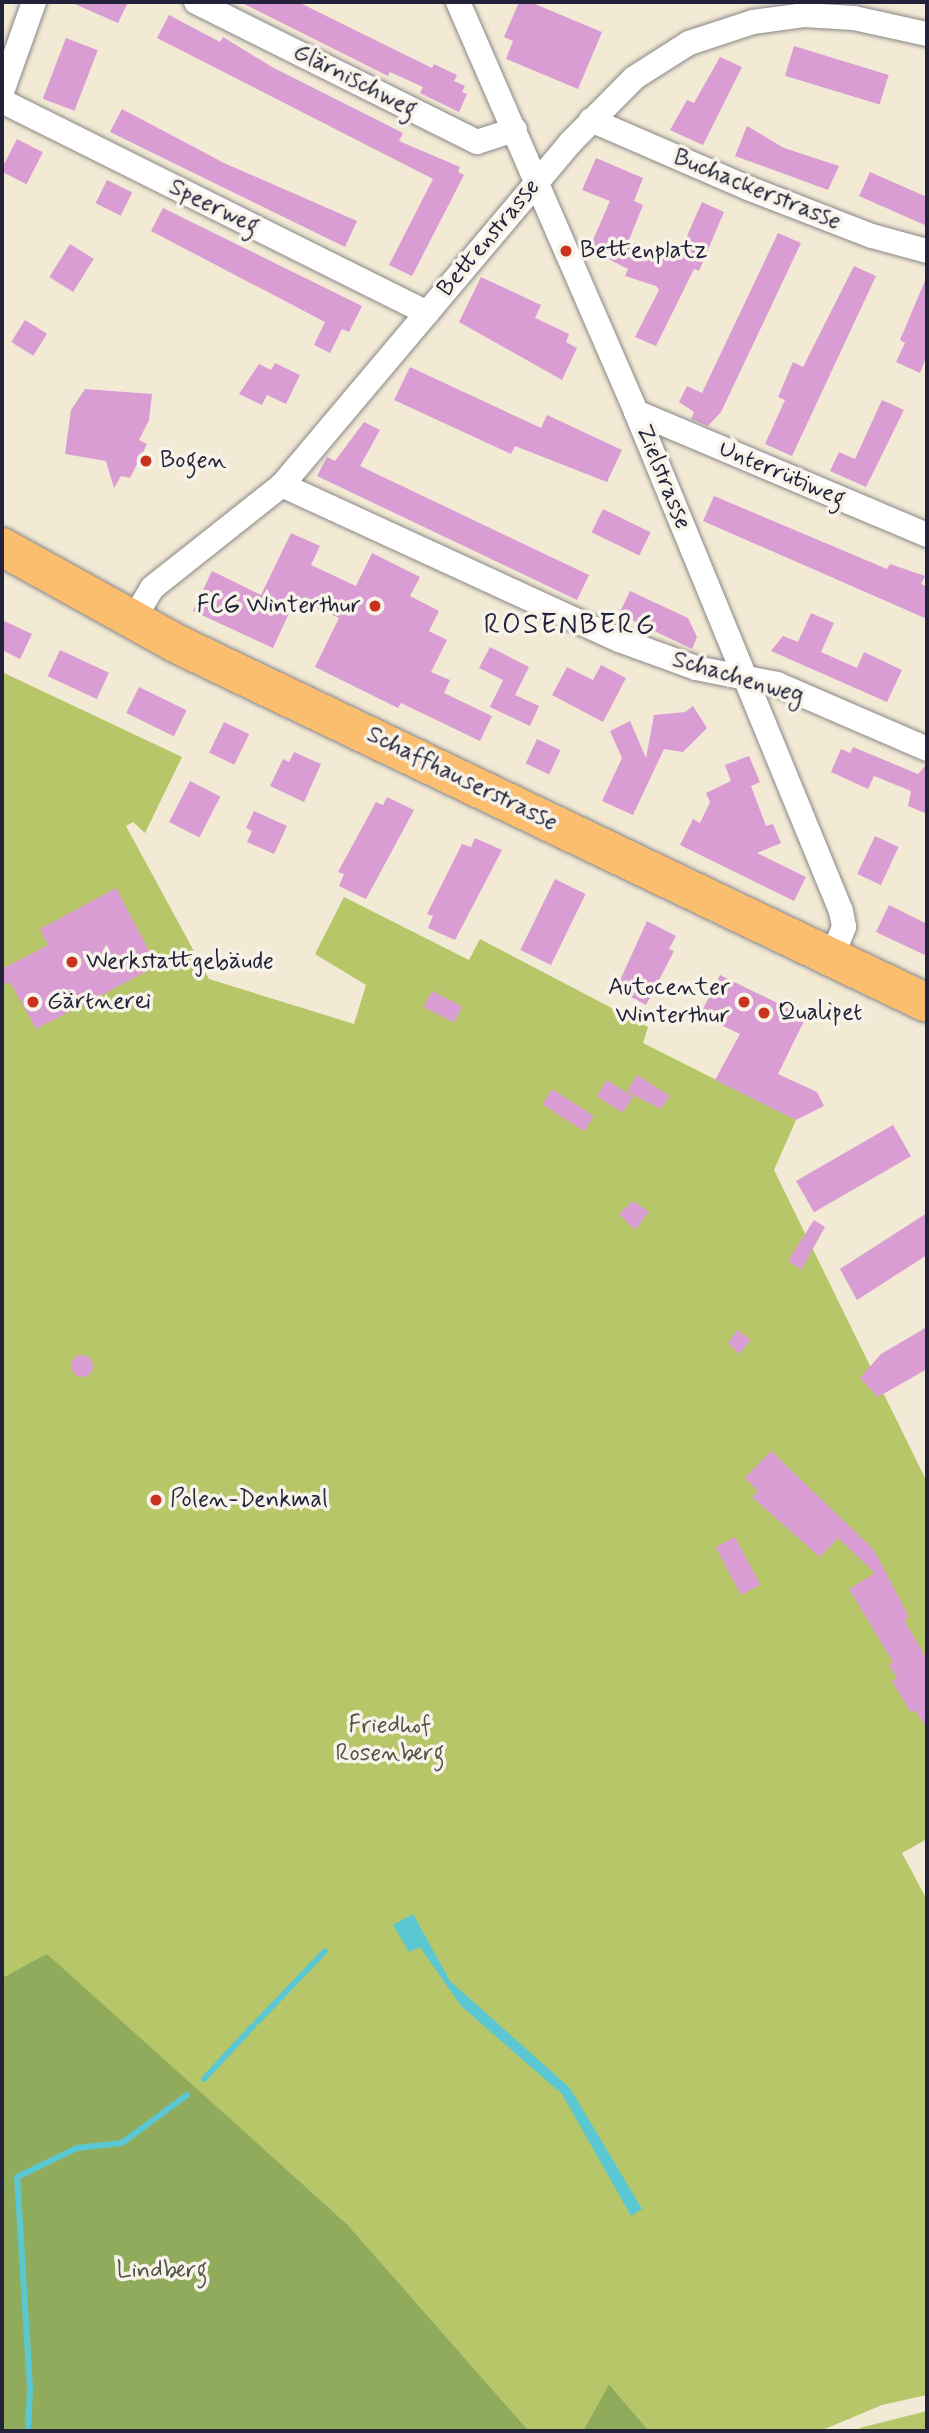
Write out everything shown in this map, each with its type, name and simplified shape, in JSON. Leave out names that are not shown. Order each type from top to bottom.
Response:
[{"type":"main road","name":"Schaffhauserstrasse","points":[[2,547],[133,620],[927,1003]]},
{"type":"street","points":[[2,92],[34,2]]},
{"type":"street","name":"Glärnischweg","points":[[196,2],[477,142],[515,130]]},
{"type":"street","name":"Zielstrasse","points":[[458,2],[636,412],[841,911],[844,927],[832,956]]},
{"type":"street","name":"Bettenstrasse","points":[[133,620],[160,581],[282,485],[613,95],[656,62],[689,43],[752,22],[804,15],[854,18],[927,34]]},
{"type":"street","name":"Speerweg","points":[[2,101],[427,313]]},
{"type":"street","name":"Buchackerstrasse","points":[[591,120],[748,188],[872,236],[927,251]]},
{"type":"street","name":"Unterrütiweg","points":[[636,412],[927,535]]},
{"type":"street","name":"Schachenweg","points":[[282,485],[618,640],[696,668],[777,684],[927,749]]},
{"type":"green space","name":"Friedhof Rosenberg","points":[[2,672],[182,757],[145,833],[133,822],[126,826],[209,979],[354,1024],[366,985],[315,954],[344,897],[469,960],[480,939],[648,1027],[643,1043],[796,1120],[774,1170],[927,1482],[927,1839],[902,1853],[927,1900],[927,2395],[882,2405],[820,2431],[649,2431],[609,2384],[583,2431],[529,2431],[347,2224],[47,1955],[2,1978]]},
{"type":"green space","name":"Lindberg","points":[[47,1954],[347,2224],[529,2431],[2,2431],[2,1978]]},
{"type":"green space","points":[[609,2384],[649,2431],[583,2431]]},
{"type":"green space","points":[[927,2411],[927,2431],[854,2431],[863,2427]]},
{"type":"water","points":[[413,1914],[450,1981],[570,2088],[642,2209],[631,2216],[562,2094],[461,2006],[420,1947],[409,1952],[393,1925]]},
{"type":"building","points":[[70,2],[128,2],[118,23]]},
{"type":"building","points":[[240,2],[298,2],[432,68],[434,64],[457,75],[454,81],[465,86],[462,92],[467,94],[459,112],[420,93],[423,87],[390,72],[388,76]]},
{"type":"building","points":[[519,2],[530,2],[602,32],[578,89],[506,59],[513,41],[504,37]]},
{"type":"building","points":[[169,15],[220,42],[223,37],[272,67],[403,133],[399,141],[460,167],[458,172],[464,175],[412,276],[389,265],[433,179],[157,38]]},
{"type":"building","points":[[66,38],[98,50],[74,111],[43,99]]},
{"type":"building","points":[[794,46],[889,75],[880,105],[785,76]]},
{"type":"building","points":[[720,57],[742,67],[703,145],[670,130],[687,100],[694,103]]},
{"type":"building","points":[[122,109],[224,163],[357,221],[345,247],[110,132]]},
{"type":"building","points":[[747,126],[784,148],[839,166],[828,190],[735,156]]},
{"type":"building","points":[[17,139],[43,152],[26,184],[2,172]]},
{"type":"building","points":[[596,158],[643,178],[634,201],[643,205],[629,240],[676,261],[702,202],[724,212],[699,271],[694,269],[656,346],[635,337],[659,290],[656,286],[625,276],[628,269],[589,249],[610,201],[582,190]]},
{"type":"building","points":[[870,172],[927,197],[927,226],[859,196]]},
{"type":"building","points":[[107,180],[132,192],[121,216],[96,203]]},
{"type":"building","points":[[163,208],[362,306],[349,332],[342,329],[330,353],[314,345],[325,322],[151,231]]},
{"type":"building","points":[[778,233],[801,243],[721,412],[708,426],[691,419],[694,412],[679,402],[687,386],[702,393]]},
{"type":"building","points":[[70,244],[94,259],[73,292],[49,277]]},
{"type":"building","points":[[854,266],[876,276],[792,456],[765,444],[785,400],[778,397],[793,362],[803,367]]},
{"type":"building","points":[[927,276],[927,355],[920,373],[896,362],[905,343],[900,340]]},
{"type":"building","points":[[481,277],[541,305],[535,318],[569,334],[566,342],[577,348],[562,380],[459,322]]},
{"type":"building","points":[[25,320],[47,334],[33,356],[11,342]]},
{"type":"building","points":[[275,363],[300,375],[286,404],[267,395],[262,405],[239,394],[259,364],[271,370]]},
{"type":"building","points":[[410,367],[541,428],[547,415],[622,450],[607,482],[515,446],[511,454],[394,400]]},
{"type":"building","points":[[85,389],[152,394],[149,420],[139,440],[147,444],[130,478],[121,476],[114,488],[106,461],[65,454],[71,410]]},
{"type":"building","points":[[882,400],[904,410],[866,487],[830,471],[839,452],[855,459]]},
{"type":"building","points":[[364,422],[380,430],[360,466],[589,575],[577,600],[317,476],[327,457],[335,461]]},
{"type":"building","points":[[714,496],[887,569],[890,564],[925,576],[921,584],[927,587],[927,619],[703,521]]},
{"type":"building","points":[[603,509],[651,532],[639,556],[592,532]]},
{"type":"building","points":[[291,533],[320,546],[311,565],[356,586],[372,553],[420,577],[410,596],[439,611],[429,631],[447,640],[431,672],[450,680],[444,693],[492,716],[480,741],[401,703],[398,708],[315,667],[339,618],[296,598],[273,648],[193,611],[212,571],[261,595]]},
{"type":"building","points":[[630,591],[688,618],[697,637],[692,649],[619,614]]},
{"type":"building","points":[[811,613],[834,623],[821,652],[857,668],[864,652],[902,670],[887,702],[771,651],[783,636],[798,642]]},
{"type":"building","points":[[2,620],[32,634],[20,659],[2,650]]},
{"type":"building","points":[[490,647],[529,667],[515,695],[539,706],[530,726],[490,707],[503,680],[479,668]]},
{"type":"building","points":[[60,650],[109,673],[97,699],[48,676]]},
{"type":"building","points":[[601,665],[626,678],[603,722],[552,695],[567,667],[593,680]]},
{"type":"building","points":[[139,687],[187,710],[174,736],[126,713]]},
{"type":"building","points":[[693,706],[707,728],[683,752],[664,749],[633,815],[602,801],[622,758],[610,731],[630,721],[646,758],[654,715],[685,712]]},
{"type":"building","points":[[224,722],[249,734],[234,765],[209,753]]},
{"type":"building","points":[[537,739],[561,750],[549,774],[526,763]]},
{"type":"building","points":[[853,747],[918,774],[927,764],[927,814],[908,806],[911,791],[874,776],[868,789],[831,772],[841,749],[850,753]]},
{"type":"building","points":[[294,752],[321,764],[304,802],[270,786],[283,759],[289,762]]},
{"type":"building","points":[[749,756],[760,782],[751,786],[766,826],[773,824],[781,843],[757,853],[806,877],[794,901],[680,845],[693,819],[700,823],[710,802],[706,793],[731,781],[725,765]]},
{"type":"building","points":[[190,781],[220,796],[199,837],[169,822]]},
{"type":"building","points":[[387,797],[414,810],[366,899],[339,886],[344,874],[338,872],[376,802],[383,805]]},
{"type":"building","points":[[254,811],[287,826],[274,854],[247,842],[252,831],[246,828]]},
{"type":"building","points":[[875,836],[899,847],[881,885],[857,874]]},
{"type":"building","points":[[475,838],[502,850],[455,940],[428,928],[433,916],[427,914],[462,844],[471,847]]},
{"type":"building","points":[[555,879],[586,894],[551,965],[520,950]]},
{"type":"building","points":[[116,888],[157,966],[36,1029],[10,982],[2,986],[2,969],[48,945],[40,929]]},
{"type":"building","points":[[889,905],[927,924],[927,956],[876,932]]},
{"type":"building","points":[[647,921],[676,936],[669,949],[674,951],[646,1005],[616,989]]},
{"type":"building","points":[[720,975],[806,1017],[778,1074],[817,1092],[824,1106],[796,1120],[715,1080],[740,1034],[700,1015]]},
{"type":"building","points":[[432,991],[462,1006],[454,1022],[424,1007]]},
{"type":"building","points":[[637,1075],[670,1096],[661,1109],[627,1092]]},
{"type":"building","points":[[607,1080],[633,1097],[623,1113],[597,1096]]},
{"type":"building","points":[[552,1089],[594,1116],[584,1131],[542,1104]]},
{"type":"building","points":[[893,1125],[911,1156],[814,1212],[796,1181]]},
{"type":"building","points":[[633,1201],[649,1212],[635,1230],[619,1214]]},
{"type":"building","points":[[927,1213],[927,1255],[857,1300],[840,1269]]},
{"type":"building","points":[[814,1220],[825,1227],[801,1270],[788,1261]]},
{"type":"building","points":[[927,1327],[927,1369],[878,1397],[860,1378],[881,1354]]},
{"type":"building","points":[[737,1330],[751,1340],[739,1354],[728,1343]]},
{"type":"building","points":[[82,1355],[90,1358],[93,1366],[90,1374],[82,1377],[74,1374],[71,1366],[74,1358]]},
{"type":"building","points":[[771,1451],[874,1550],[909,1617],[904,1620],[927,1659],[927,1729],[915,1710],[911,1713],[892,1681],[897,1678],[889,1665],[893,1662],[849,1589],[875,1573],[838,1538],[820,1557],[752,1497],[758,1491],[745,1478]]},
{"type":"building","points":[[735,1537],[760,1585],[741,1595],[716,1547]]},
{"type":"waterway","points":[[257,2022],[325,1951]]},
{"type":"waterway","points":[[204,2079],[253,2026]]},
{"type":"waterway","points":[[28,2431],[30,2388],[17,2177],[77,2148],[122,2143],[187,2095]]},
{"type":"place","name":"Bettenplatz","points":[[566,251]]},
{"type":"place","name":"Bogen","points":[[146,461]]},
{"type":"place","name":"FCG Winterthur","points":[[375,606]]},
{"type":"place","name":"Werkstattgebäude","points":[[72,962]]},
{"type":"place","name":"Gärtnerei","points":[[33,1002]]},
{"type":"place","name":"Autocenter Winterthur","points":[[744,1002]]},
{"type":"place","name":"Qualipet","points":[[764,1013]]},
{"type":"place","name":"Polen-Denkmal","points":[[156,1500]]},
{"type":"district","name":"ROSENBERG","points":[[570,626]]}]
